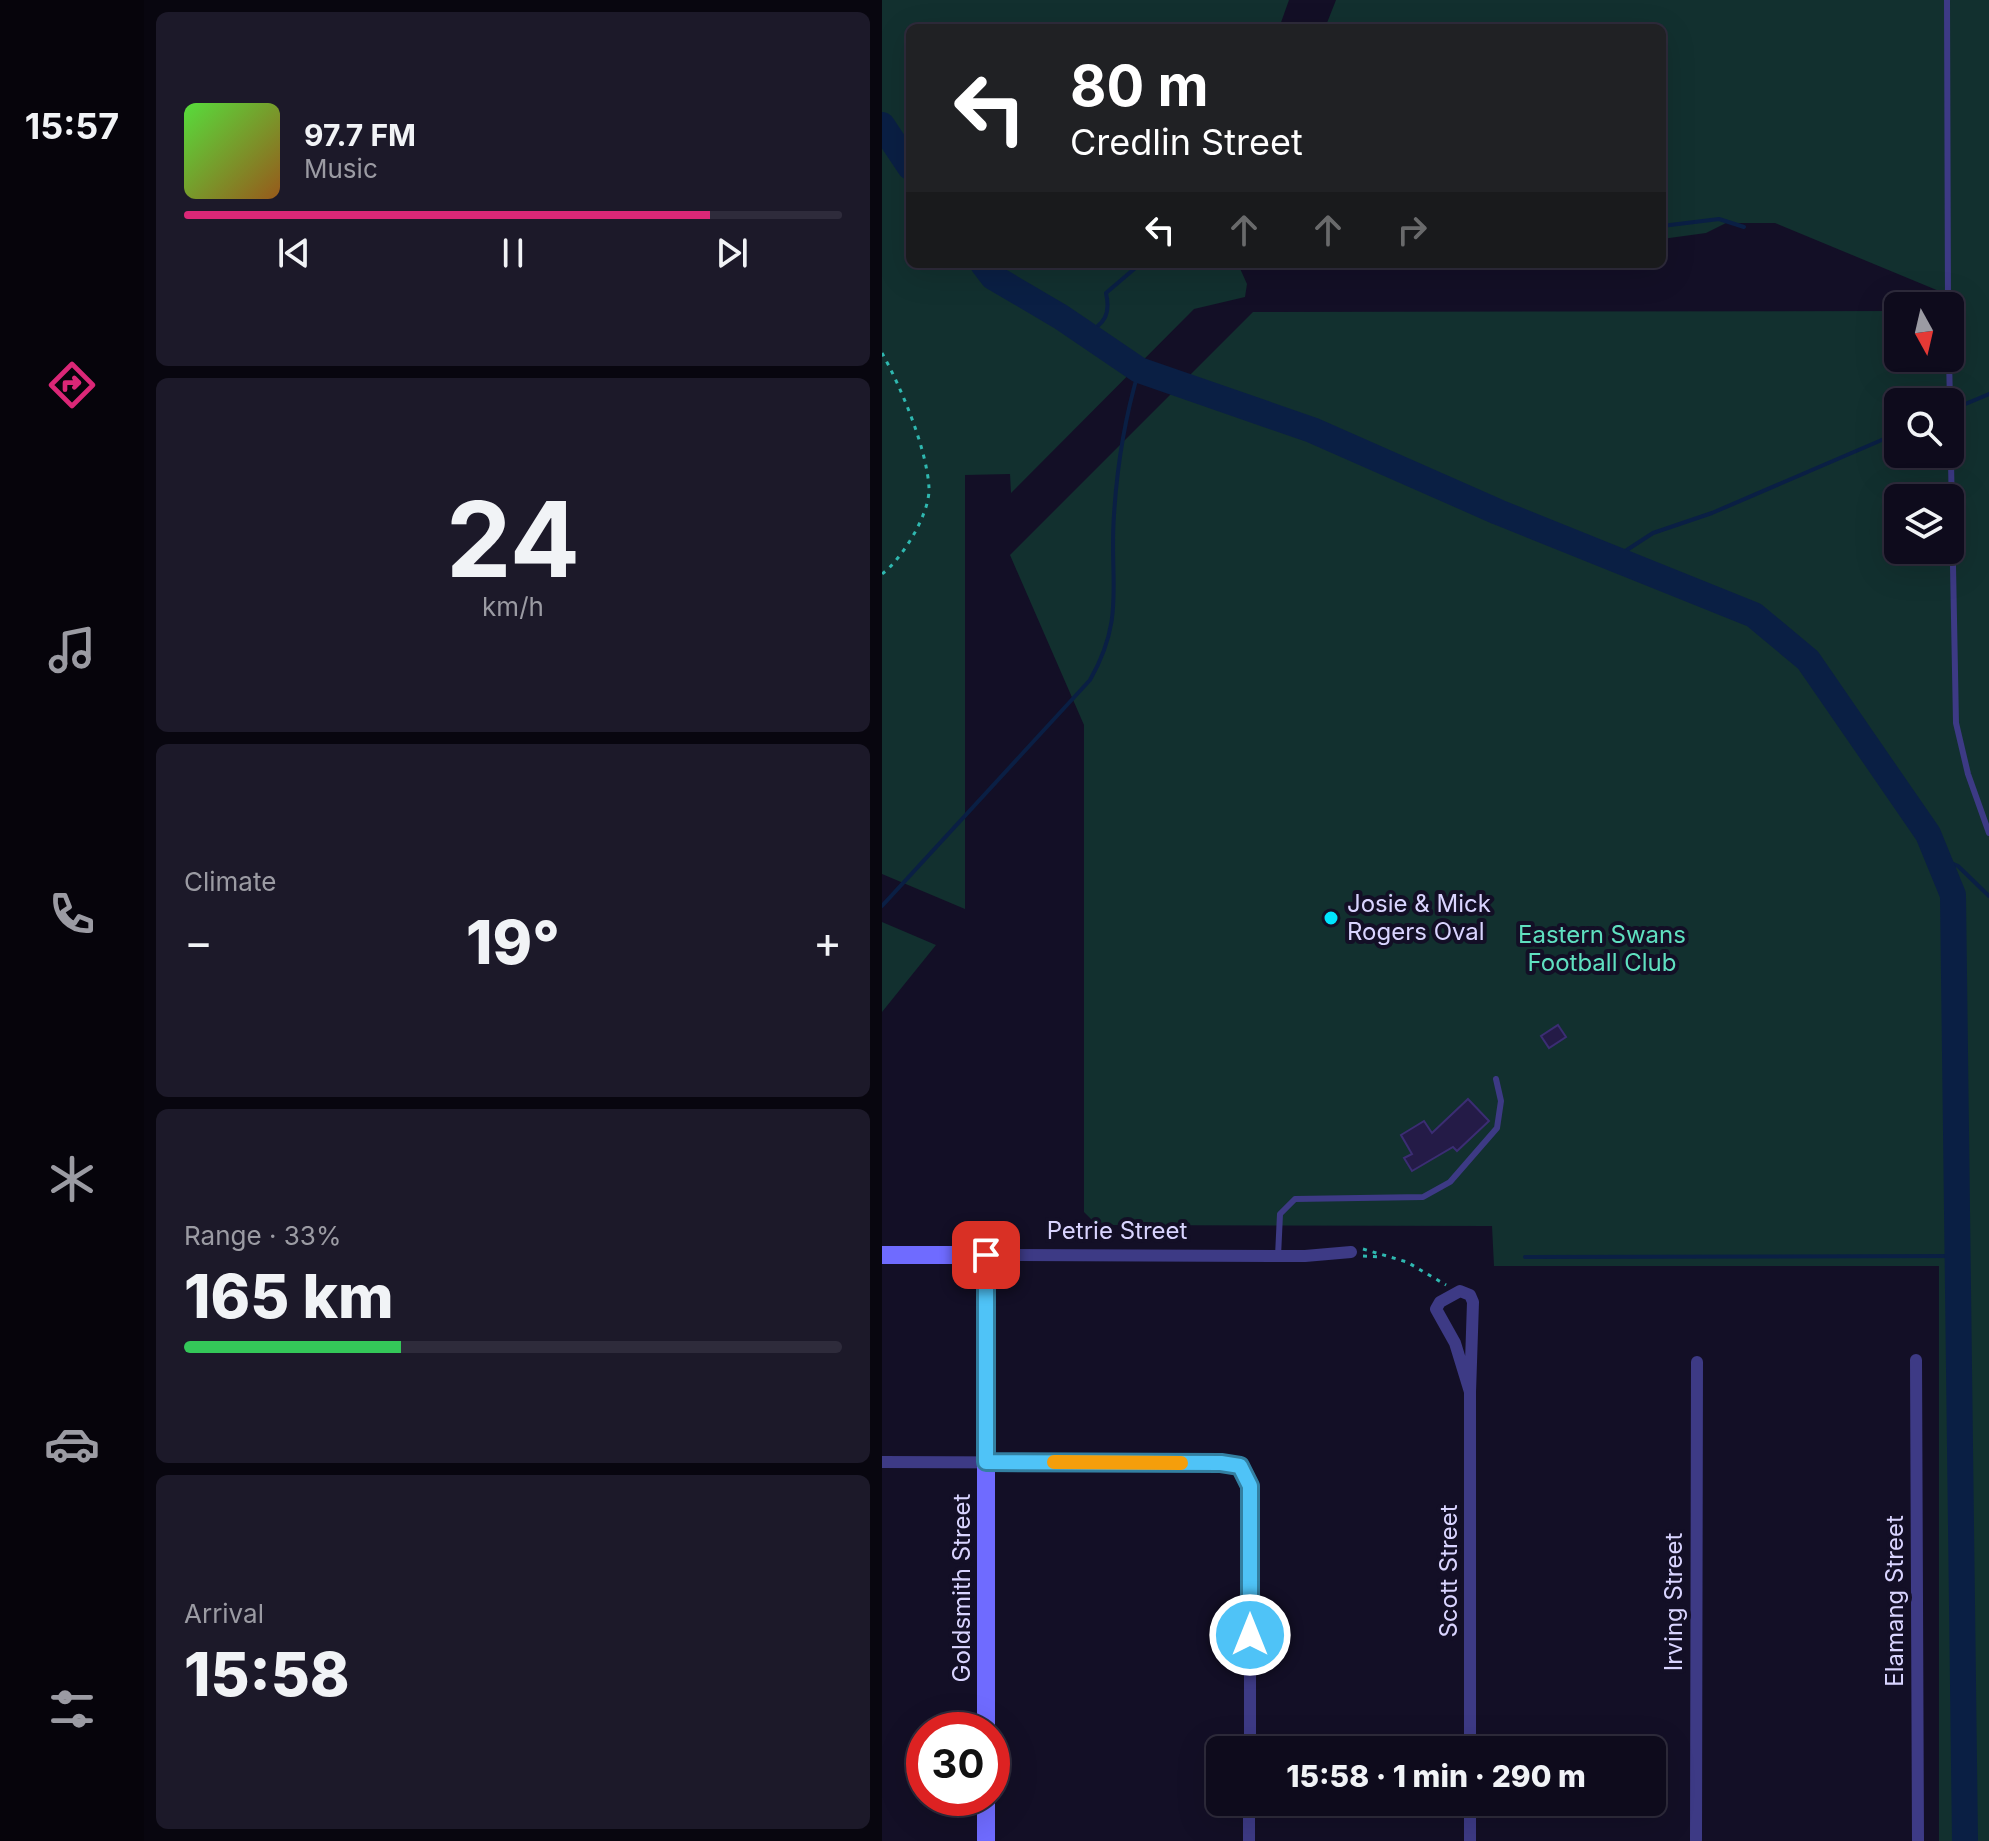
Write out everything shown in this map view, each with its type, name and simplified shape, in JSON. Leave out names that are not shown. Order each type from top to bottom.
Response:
[{"type":"street","name":"Petrie Street","points":[[882,1255],[1278,1256],[1351,1252]]},
{"type":"street","name":"Goldsmith Street","points":[[986,1255],[986,1712]]},
{"type":"street","name":"Scott Street","points":[[1470,1392],[1455,1343],[1436,1310],[1440,1302],[1459,1291],[1470,1295],[1473,1302],[1470,1736]]},
{"type":"street","name":"Elamang Street","points":[[1916,1360],[1918,1841]]},
{"type":"street","name":"Irving Street","points":[[1696,1841],[1697,1362]]},
{"type":"street","points":[[882,1462],[1221,1463],[1235,1464],[1244,1470],[1250,1490],[1250,1736]]},
{"type":"street","points":[[986,1816],[986,1841]]},
{"type":"street","points":[[1249,1816],[1249,1841]]},
{"type":"street","points":[[1470,1816],[1470,1841]]},
{"type":"lane","points":[[1947,0],[1948,292]]},
{"type":"lane","points":[[1951,468],[1956,723],[1973,789],[1989,833]]},
{"type":"lane","points":[[1278,1256],[1280,1214],[1295,1199],[1423,1197],[1450,1182],[1495,1134],[1501,1101],[1496,1079]]},
{"type":"path","points":[[882,353],[913,424],[930,491],[911,543],[882,574]]},
{"type":"path","points":[[1351,1252],[1367,1248],[1414,1265],[1435,1279]]},
{"type":"path","points":[[1351,1252],[1368,1257],[1391,1257]]},
{"type":"green space","points":[[882,0],[1289,0],[1280,24],[906,24],[906,268],[1240,268],[1247,284],[1245,297],[1194,309],[1011,493],[1010,474],[965,475],[965,909],[882,874]]},
{"type":"green space","name":"Eastern Swans Football Club","points":[[1336,0],[1989,0],[1989,1841],[1939,1841],[1939,1266],[1494,1266],[1492,1226],[1097,1225],[1084,1212],[1084,725],[1010,555],[1253,312],[1884,311],[1884,372],[1964,372],[1964,292],[1943,292],[1775,223],[1726,223],[1706,233],[1666,238],[1666,24],[1327,24]]},
{"type":"green space","points":[[882,922],[936,945],[882,1012]]},
{"type":"building","points":[[1558,1025],[1566,1037],[1549,1048],[1541,1036]]},
{"type":"building","points":[[1468,1099],[1489,1121],[1457,1151],[1453,1147],[1412,1171],[1404,1158],[1412,1154],[1401,1135],[1424,1121],[1432,1133]]},
{"type":"waterway","points":[[882,125],[906,161]]},
{"type":"waterway","points":[[1666,226],[1719,219],[1744,227]]},
{"type":"waterway","points":[[986,268],[993,277],[1061,317],[1139,370],[1312,430],[1498,512],[1754,615],[1808,660],[1928,834],[1953,895],[1965,1841]]},
{"type":"waterway","points":[[1086,334],[1105,318],[1108,307],[1106,293],[1135,268]]},
{"type":"waterway","points":[[882,906],[1090,680],[1101,658],[1114,599],[1114,515],[1120,460],[1139,370]]},
{"type":"waterway","points":[[1964,405],[1989,394]]},
{"type":"waterway","points":[[1613,559],[1653,533],[1712,513],[1884,439]]},
{"type":"waterway","points":[[1938,857],[1958,866],[1989,896]]},
{"type":"waterway","points":[[1525,1257],[1959,1256]]},
{"type":"slow traffic","points":[[1054,1462],[1181,1463]]},
{"type":"place","name":"Josie & Mick Rogers Oval","points":[[1331,918]]},
{"type":"route","points":[[986,1255],[986,1462],[1221,1463],[1240,1466],[1248,1476],[1250,1486],[1250,1635]]}]
